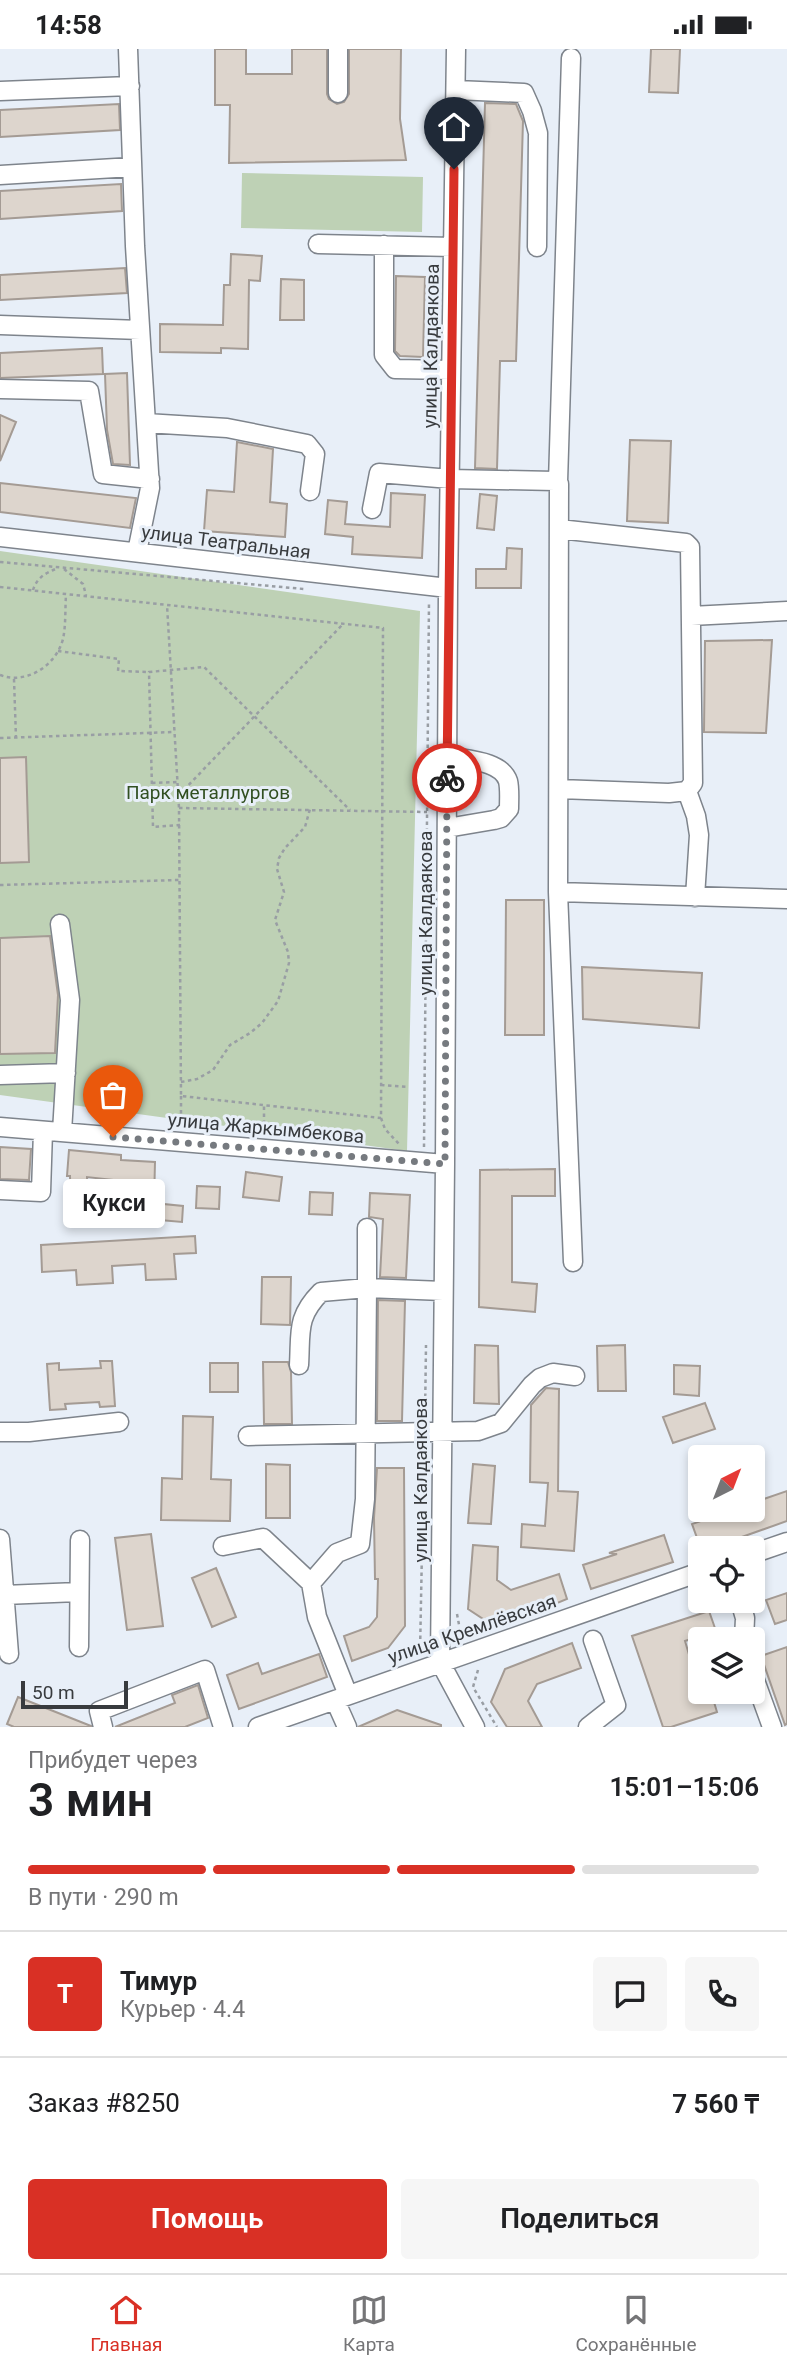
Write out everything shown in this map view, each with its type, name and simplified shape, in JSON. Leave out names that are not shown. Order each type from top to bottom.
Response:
[{"type":"street","points":[[128,49],[140,330],[150,479],[137,552]]},
{"type":"street","points":[[338,49],[338,93]]},
{"type":"street","name":"улица Калдаякова","points":[[456,49],[448,588],[443,1291],[433,1432],[440,1662],[475,1727]]},
{"type":"street","points":[[571,58],[558,482],[558,893],[572,1262]]},
{"type":"street","points":[[0,91],[130,86]]},
{"type":"street","points":[[456,90],[524,93],[538,133],[537,247]]},
{"type":"street","points":[[0,175],[132,167]]},
{"type":"street","points":[[318,244],[453,247]]},
{"type":"street","points":[[384,246],[384,355],[395,369],[452,370]]},
{"type":"street","points":[[0,325],[140,330]]},
{"type":"street","points":[[0,389],[89,391],[103,474],[150,479]]},
{"type":"street","points":[[146,423],[227,428],[307,444],[315,454],[310,491]]},
{"type":"street","points":[[372,509],[379,473],[450,479],[558,482]]},
{"type":"street","points":[[559,529],[689,544],[694,783],[687,792],[669,793],[559,789]]},
{"type":"street","name":"улица Театральная","points":[[0,537],[448,588]]},
{"type":"street","points":[[691,617],[787,611]]},
{"type":"street","points":[[447,756],[494,766],[502,772],[509,785],[509,809],[500,818],[447,828]]},
{"type":"street","points":[[687,792],[696,816],[699,835],[695,897]]},
{"type":"street","points":[[558,893],[787,899]]},
{"type":"street","points":[[60,924],[70,1000],[62,1132]]},
{"type":"street","points":[[0,1075],[66,1073]]},
{"type":"street","name":"улица Жаркымбекова","points":[[0,1127],[445,1164]]},
{"type":"street","points":[[0,1190],[41,1192],[43,1131]]},
{"type":"street","points":[[311,1583],[337,1553],[360,1543],[365,1499],[367,1228]]},
{"type":"street","points":[[299,1365],[302,1319],[307,1306],[321,1292],[367,1288],[443,1291]]},
{"type":"street","points":[[247,1436],[478,1431],[493,1428],[507,1417],[540,1378],[553,1373],[575,1376]]},
{"type":"street","points":[[0,1432],[29,1432],[118,1422]]},
{"type":"street","points":[[223,1546],[262,1538],[311,1583],[317,1617],[342,1698],[347,1727]]},
{"type":"street","points":[[0,1539],[9,1654]]},
{"type":"street","points":[[79,1540],[79,1647]]},
{"type":"street","points":[[765,1550],[787,1542]]},
{"type":"street","name":"улица Кремлёвская","points":[[258,1727],[688,1576]]},
{"type":"street","points":[[4,1595],[78,1592]]},
{"type":"street","points":[[588,1727],[617,1705],[593,1640]]},
{"type":"street","points":[[103,1727],[99,1711],[205,1670],[223,1727]]},
{"type":"street","points":[[764,1704],[772,1727]]},
{"type":"path","points":[[0,562],[306,589]]},
{"type":"path","points":[[33,590],[36,581],[61,568]]},
{"type":"path","points":[[61,568],[83,584],[86,595]]},
{"type":"path","points":[[0,587],[383,628],[381,1118],[385,1129],[401,1145]]},
{"type":"path","points":[[0,675],[14,679],[27,677],[40,670],[58,651],[62,639],[66,594]]},
{"type":"path","points":[[424,1163],[429,600]]},
{"type":"path","points":[[167,605],[180,825],[181,1121]]},
{"type":"path","points":[[179,795],[343,624]]},
{"type":"path","points":[[58,651],[119,659],[118,671],[149,672],[204,667],[350,810]]},
{"type":"path","points":[[149,672],[153,827],[180,825]]},
{"type":"path","points":[[14,679],[16,738]]},
{"type":"path","points":[[0,738],[176,732]]},
{"type":"path","points":[[152,783],[178,782]]},
{"type":"path","points":[[179,808],[427,812]]},
{"type":"path","points":[[181,1082],[197,1079],[213,1070],[229,1045],[262,1023],[278,1001],[289,963],[288,951],[275,921],[284,892],[277,869],[285,848],[305,827],[310,809]]},
{"type":"path","points":[[0,885],[180,880]]},
{"type":"path","points":[[381,1085],[408,1087]]},
{"type":"path","points":[[181,1096],[381,1118]]},
{"type":"path","points":[[264,1105],[264,1124]]},
{"type":"path","points":[[420,1655],[433,1432],[426,1342]]},
{"type":"path","points":[[478,1670],[473,1687],[497,1727]]},
{"type":"green space","points":[[242,173],[423,177],[422,232],[241,228]]},
{"type":"green space","name":"Парк металлургов","points":[[0,551],[420,611],[407,1151],[0,1095]]},
{"type":"building","points":[[215,49],[246,49],[246,74],[292,74],[292,49],[327,49],[327,94],[329,99],[337,104],[344,102],[349,94],[349,49],[401,49],[400,119],[406,160],[229,163],[230,105],[215,105]]},
{"type":"building","points":[[651,49],[680,49],[678,93],[649,92]]},
{"type":"building","points":[[485,103],[516,104],[523,121],[516,361],[500,361],[497,469],[475,468]]},
{"type":"building","points":[[119,104],[120,130],[0,137],[0,110]]},
{"type":"building","points":[[121,184],[122,211],[0,219],[0,191]]},
{"type":"building","points":[[231,254],[262,256],[260,281],[249,280],[248,349],[221,348],[221,353],[160,352],[160,324],[223,325],[224,285],[230,285]]},
{"type":"building","points":[[125,268],[127,293],[0,300],[0,275]]},
{"type":"building","points":[[396,276],[425,277],[423,357],[400,356],[395,351]]},
{"type":"building","points":[[281,279],[304,280],[304,320],[280,320]]},
{"type":"building","points":[[102,348],[103,374],[0,378],[0,353]]},
{"type":"building","points":[[127,373],[130,465],[113,464],[107,430],[105,374]]},
{"type":"building","points":[[0,415],[16,422],[0,461]]},
{"type":"building","points":[[630,440],[671,441],[668,523],[627,521]]},
{"type":"building","points":[[237,442],[273,449],[270,502],[287,504],[285,537],[204,531],[207,490],[234,492]]},
{"type":"building","points":[[0,483],[136,498],[130,528],[0,512]]},
{"type":"building","points":[[391,493],[425,495],[422,558],[352,554],[353,537],[325,534],[328,500],[347,502],[345,524],[390,527]]},
{"type":"building","points":[[480,494],[497,496],[494,530],[477,528]]},
{"type":"building","points":[[507,548],[522,549],[521,588],[476,588],[476,569],[506,569]]},
{"type":"building","points":[[772,640],[766,733],[704,732],[705,641]]},
{"type":"building","points":[[26,757],[29,862],[0,863],[0,758]]},
{"type":"building","points":[[506,900],[544,900],[544,1035],[505,1035]]},
{"type":"building","points":[[50,936],[58,995],[55,1053],[0,1054],[0,938]]},
{"type":"building","points":[[582,967],[702,973],[699,1028],[583,1019]]},
{"type":"building","points":[[0,1147],[31,1149],[29,1180],[0,1179]]},
{"type":"building","points":[[69,1150],[121,1155],[121,1160],[155,1162],[154,1203],[183,1206],[182,1222],[137,1218],[140,1183],[87,1177],[88,1216],[71,1216],[70,1176],[67,1176]]},
{"type":"building","points":[[555,1169],[555,1196],[512,1196],[512,1282],[537,1284],[535,1312],[479,1307],[480,1170]]},
{"type":"building","points":[[246,1172],[282,1177],[279,1201],[243,1197]]},
{"type":"building","points":[[197,1186],[220,1187],[219,1209],[196,1208]]},
{"type":"building","points":[[310,1192],[333,1193],[332,1215],[309,1214]]},
{"type":"building","points":[[370,1193],[410,1195],[406,1278],[380,1277],[383,1219],[369,1217]]},
{"type":"building","points":[[195,1236],[196,1253],[174,1254],[176,1279],[146,1280],[145,1264],[112,1266],[113,1283],[77,1285],[76,1270],[42,1272],[41,1245]]},
{"type":"building","points":[[262,1277],[291,1277],[290,1325],[261,1324]]},
{"type":"building","points":[[378,1300],[405,1301],[402,1421],[377,1421]]},
{"type":"building","points":[[475,1345],[498,1346],[499,1404],[474,1403]]},
{"type":"building","points":[[625,1345],[626,1391],[598,1391],[597,1346]]},
{"type":"building","points":[[100,1361],[112,1361],[115,1406],[100,1407],[99,1402],[65,1404],[66,1409],[50,1410],[47,1364],[59,1363],[59,1370],[101,1368]]},
{"type":"building","points":[[263,1362],[288,1362],[291,1372],[292,1424],[264,1424]]},
{"type":"building","points":[[210,1363],[238,1363],[238,1392],[210,1392]]},
{"type":"building","points":[[674,1365],[700,1366],[699,1396],[674,1394]]},
{"type":"building","points":[[546,1388],[559,1389],[558,1491],[578,1492],[574,1551],[521,1547],[522,1524],[545,1526],[548,1483],[530,1482],[531,1405]]},
{"type":"building","points":[[705,1403],[715,1429],[673,1443],[663,1417]]},
{"type":"building","points":[[183,1416],[213,1417],[211,1479],[231,1480],[230,1521],[161,1520],[162,1478],[182,1479]]},
{"type":"building","points":[[266,1464],[290,1465],[290,1518],[266,1518]]},
{"type":"building","points":[[473,1464],[495,1466],[491,1524],[468,1523]]},
{"type":"building","points":[[377,1468],[404,1468],[405,1626],[388,1648],[352,1661],[344,1636],[369,1627],[377,1617],[378,1579],[375,1579],[374,1518]]},
{"type":"building","points":[[787,1491],[787,1521],[745,1536],[696,1536],[692,1524],[695,1523],[765,1523],[765,1499]]},
{"type":"building","points":[[151,1534],[163,1626],[127,1630],[115,1538]]},
{"type":"building","points":[[664,1535],[673,1562],[591,1589],[583,1565],[617,1554],[609,1553]]},
{"type":"building","points":[[473,1545],[498,1547],[497,1580],[511,1590],[559,1574],[567,1599],[497,1628],[468,1609]]},
{"type":"building","points":[[216,1568],[236,1617],[212,1627],[192,1578]]},
{"type":"building","points":[[787,1593],[787,1620],[775,1624],[766,1600]]},
{"type":"building","points":[[710,1613],[715,1627],[688,1627],[688,1640],[685,1641],[688,1651],[688,1704],[715,1704],[717,1712],[671,1727],[663,1727],[632,1636]]},
{"type":"building","points":[[572,1643],[581,1668],[537,1684],[528,1701],[542,1727],[507,1727],[491,1702],[505,1669]]},
{"type":"building","points":[[787,1647],[785,1725],[765,1668],[765,1655]]},
{"type":"building","points":[[319,1654],[327,1677],[239,1709],[227,1675],[258,1663],[262,1674]]},
{"type":"building","points":[[198,1685],[208,1718],[185,1727],[115,1727],[175,1703],[172,1695]]},
{"type":"building","points":[[18,1697],[91,1727],[14,1727],[7,1724]]},
{"type":"building","points":[[397,1710],[441,1725],[441,1727],[358,1727]]},
{"type":"way so far","points":[[113,1137],[445,1164],[447,778]]},
{"type":"place","name":"Кукси","points":[[113,1137]]},
{"type":"route","points":[[447,778],[454,169]]}]
